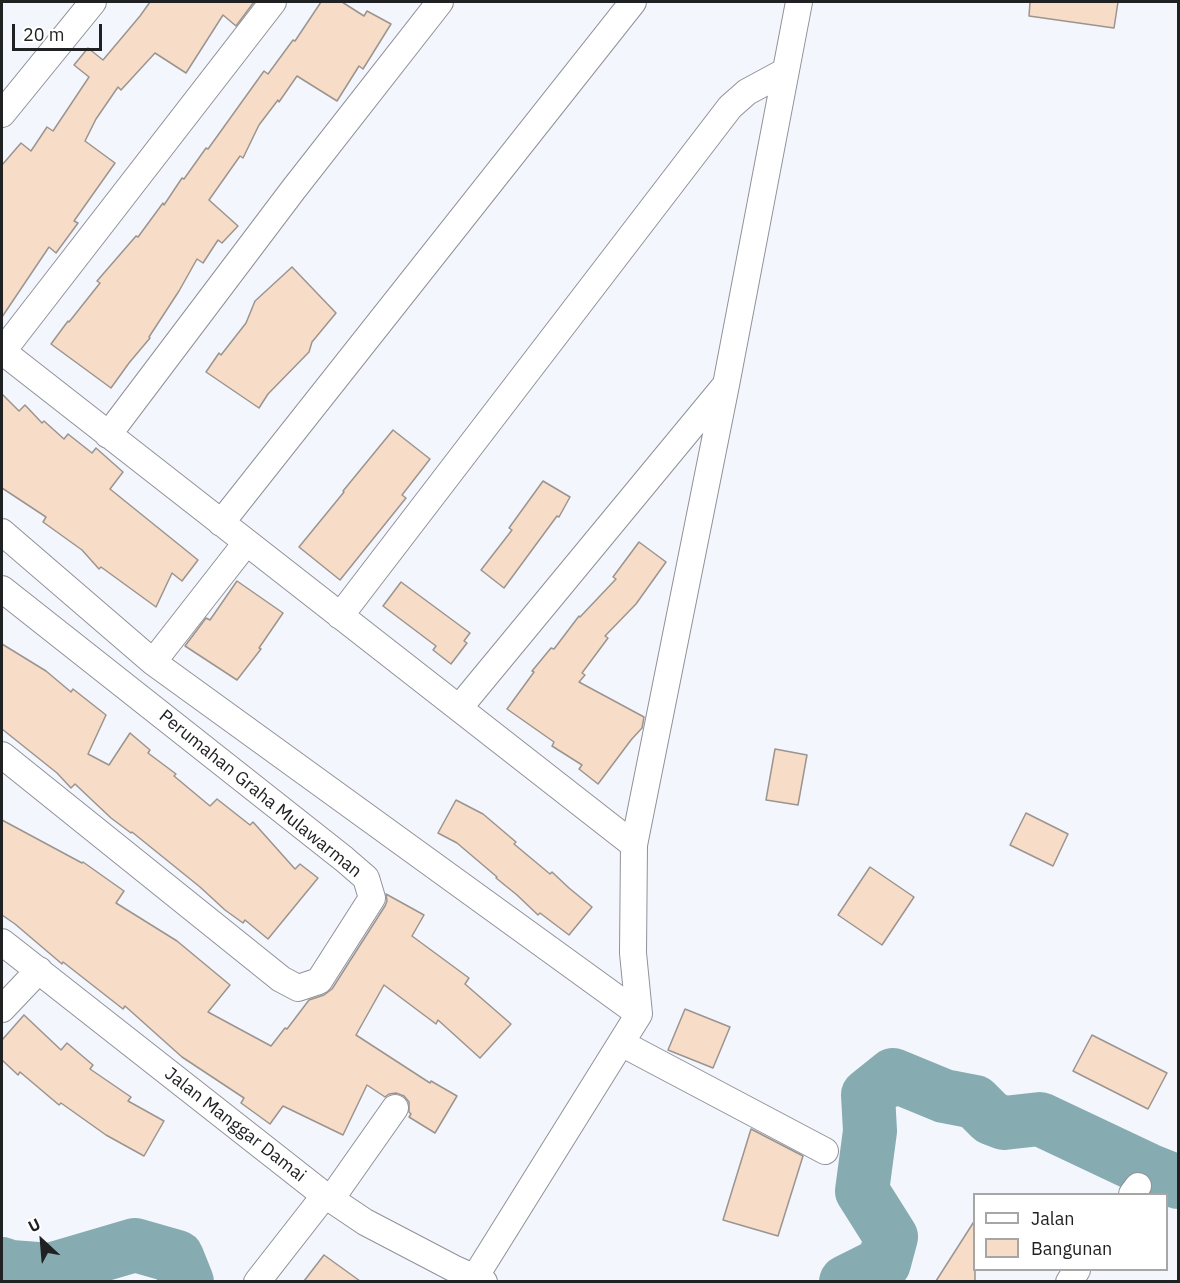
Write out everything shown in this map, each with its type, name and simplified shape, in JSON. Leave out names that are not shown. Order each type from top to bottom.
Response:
[{"type":"street","points":[[2,114],[93,2]]},
{"type":"street","points":[[273,2],[2,352],[634,845]]},
{"type":"street","points":[[108,435],[293,190],[440,2]]},
{"type":"street","points":[[221,523],[633,2]]},
{"type":"street","points":[[477,1280],[639,1014],[633,953],[634,845],[726,385],[799,2]]},
{"type":"street","points":[[340,616],[730,107],[747,92],[784,72]]},
{"type":"street","points":[[459,708],[726,385]]},
{"type":"street","points":[[2,531],[153,662],[639,1014]]},
{"type":"street","points":[[153,662],[246,543]]},
{"type":"street","name":"Perumahan Graha Mulawarman","points":[[2,589],[344,859],[366,878],[372,898],[319,981],[298,988],[281,979],[2,756]]},
{"type":"street","name":"Jalan Manggar Damai","points":[[2,942],[328,1197],[365,1222],[477,1280]]},
{"type":"street","points":[[2,1010],[39,970]]},
{"type":"street","points":[[621,1043],[825,1150]]},
{"type":"street","points":[[257,1281],[328,1197],[395,1108]]},
{"type":"building","points":[[150,2],[254,2],[236,26],[223,15],[186,73],[155,53],[121,90],[118,87],[96,119],[85,141],[115,163],[74,221],[78,223],[56,253],[49,247],[2,317],[2,165],[21,143],[31,151],[47,127],[53,131],[89,77],[74,65],[88,48],[103,60]]},
{"type":"building","points":[[321,2],[342,2],[364,16],[367,11],[391,24],[363,69],[359,66],[337,101],[297,76],[279,102],[278,100],[259,125],[243,158],[240,156],[209,200],[238,226],[222,243],[218,240],[203,263],[197,259],[150,338],[111,388],[51,344],[100,283],[97,281],[136,236],[138,237],[182,178],[184,179],[206,148],[208,149],[264,71],[268,74],[293,40],[295,41]]},
{"type":"building","points":[[1030,2],[1118,2],[1114,28],[1029,16]]},
{"type":"building","points":[[292,267],[336,313],[312,342],[309,352],[268,394],[259,408],[206,372],[219,353],[221,355],[246,323],[255,301]]},
{"type":"building","points":[[2,394],[19,411],[25,405],[42,423],[44,421],[64,439],[68,434],[92,453],[96,448],[123,472],[110,489],[198,560],[182,581],[172,573],[156,607],[101,567],[99,569],[82,550],[43,522],[46,517],[2,488]]},
{"type":"building","points":[[393,430],[430,459],[402,495],[406,498],[340,580],[299,547]]},
{"type":"building","points":[[543,481],[570,497],[559,517],[557,516],[504,588],[481,570],[512,530],[509,528]]},
{"type":"building","points":[[639,542],[666,562],[636,604],[605,636],[608,638],[582,673],[585,675],[579,682],[644,717],[642,728],[598,784],[579,769],[582,765],[552,746],[554,742],[507,709],[534,672],[532,671],[551,648],[554,649],[579,616],[616,579],[613,577]]},
{"type":"building","points":[[237,581],[283,613],[259,648],[261,649],[237,680],[185,646],[206,618],[210,620]]},
{"type":"building","points":[[401,582],[470,633],[464,641],[467,643],[451,664],[433,650],[436,646],[383,606]]},
{"type":"building","points":[[2,644],[46,671],[71,692],[73,689],[106,715],[88,754],[109,765],[130,733],[150,750],[148,753],[176,774],[174,776],[210,806],[217,799],[250,825],[253,822],[295,869],[300,864],[318,878],[268,939],[245,920],[243,923],[225,910],[132,832],[111,818],[75,784],[71,788],[57,773],[2,729]]},
{"type":"building","points":[[775,749],[807,755],[798,805],[766,800]]},
{"type":"building","points":[[456,800],[483,814],[516,842],[514,844],[550,874],[552,872],[592,907],[569,935],[540,913],[538,915],[457,843],[438,833]]},
{"type":"building","points":[[1026,813],[1068,834],[1053,866],[1010,845]]},
{"type":"building","points":[[2,820],[83,862],[124,891],[116,903],[177,941],[230,985],[208,1012],[271,1046],[309,1000],[324,995],[332,989],[385,906],[386,894],[424,915],[412,936],[469,978],[465,984],[511,1024],[480,1058],[438,1020],[436,1024],[384,985],[356,1035],[430,1083],[431,1081],[457,1096],[435,1133],[409,1117],[411,1114],[409,1102],[404,1096],[396,1093],[385,1097],[367,1085],[343,1135],[283,1106],[270,1124],[241,1103],[244,1098],[182,1057],[125,1006],[123,1009],[63,962],[62,964],[2,915]]},
{"type":"building","points":[[870,867],[914,897],[882,945],[838,915]]},
{"type":"building","points":[[685,1009],[730,1027],[713,1068],[668,1050]]},
{"type":"building","points":[[24,1015],[61,1050],[67,1043],[93,1065],[90,1069],[131,1097],[128,1101],[164,1121],[144,1156],[106,1135],[61,1103],[59,1105],[20,1072],[18,1075],[2,1060],[2,1040]]},
{"type":"building","points":[[1092,1035],[1167,1073],[1148,1109],[1073,1071]]},
{"type":"building","points":[[751,1129],[803,1156],[778,1236],[723,1220]]},
{"type":"building","points":[[973,1223],[975,1281],[936,1281]]},
{"type":"building","points":[[324,1255],[360,1281],[304,1281]]},
{"type":"waterway","points":[[846,1282],[884,1263],[891,1237],[862,1191],[870,1131],[868,1095],[893,1075],[944,1096],[975,1102],[991,1118],[1004,1123],[1040,1119],[1178,1182]]},
{"type":"waterway","points":[[2,1264],[11,1267],[50,1270],[135,1245],[177,1257],[187,1282]]}]
